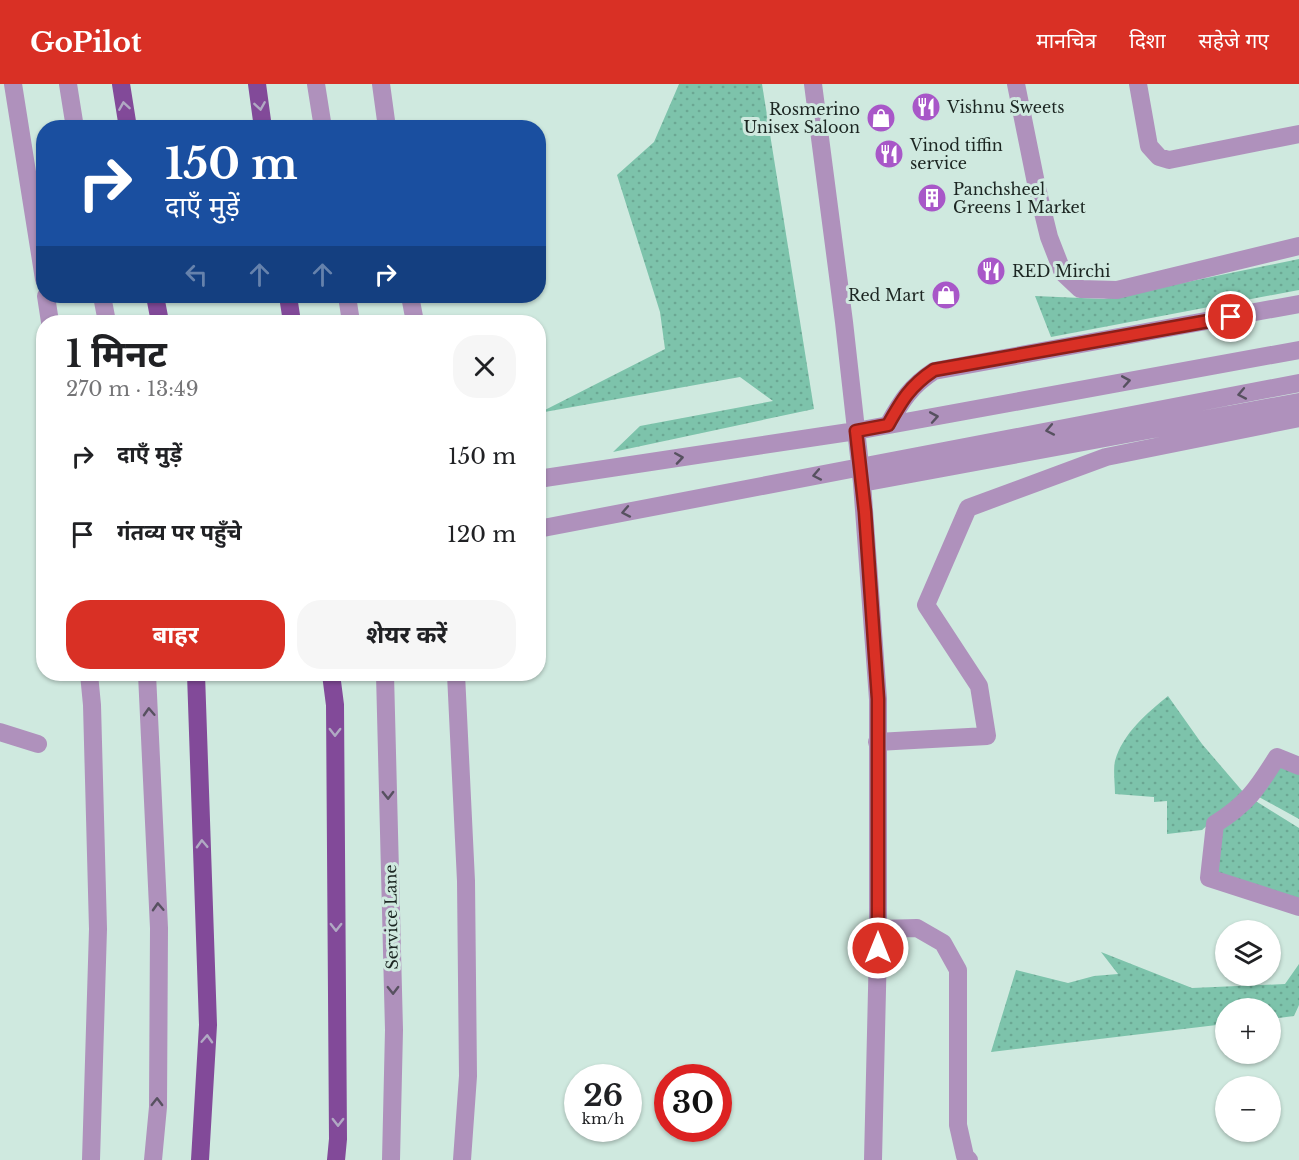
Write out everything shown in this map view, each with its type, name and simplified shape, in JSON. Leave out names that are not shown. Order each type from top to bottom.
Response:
[{"type":"main road","points":[[120,84],[127,120]]},
{"type":"main road","points":[[257,84],[262,120]]},
{"type":"main road","points":[[196,681],[208,1025],[201,1160]]},
{"type":"main road","points":[[333,681],[335,705],[338,1128],[336,1160]]},
{"type":"street","points":[[13,84],[36,229]]},
{"type":"street","points":[[68,84],[74,120]]},
{"type":"street","points":[[316,84],[322,120]]},
{"type":"street","points":[[381,84],[386,120]]},
{"type":"street","points":[[813,84],[861,475],[878,699],[878,929],[873,1160]]},
{"type":"street","points":[[1017,84],[1036,188],[1049,237],[1063,273],[1080,289],[1117,290],[1299,246]]},
{"type":"street","points":[[1138,84],[1149,146],[1160,157],[1169,160],[1299,134]]},
{"type":"street","points":[[888,425],[910,390],[934,370],[1299,304]]},
{"type":"street","points":[[546,478],[856,431],[1299,350]]},
{"type":"street","points":[[861,475],[1299,383]]},
{"type":"street","points":[[546,528],[1299,402]]},
{"type":"street","points":[[878,742],[987,736],[979,686],[926,605],[968,508],[1106,457],[1299,418]]},
{"type":"street","points":[[90,681],[98,929],[91,1160]]},
{"type":"street","points":[[147,681],[159,928],[158,1107],[153,1160]]},
{"type":"street","name":"Service Lane","points":[[385,681],[394,1030],[391,1160]]},
{"type":"street","points":[[456,681],[466,904],[468,1076],[462,1160]]},
{"type":"street","points":[[0,732],[38,744]]},
{"type":"street","points":[[1299,766],[1277,758],[1254,793],[1215,824],[1209,878],[1299,907]]},
{"type":"street","points":[[878,929],[917,928],[943,943],[958,970],[958,1125],[965,1156],[969,1160]]},
{"type":"green space","points":[[679,84],[762,84],[814,409],[613,452],[640,426],[773,401],[740,377],[546,412],[546,409],[665,349],[660,312],[617,175],[654,142]]},
{"type":"green space","points":[[1299,259],[1299,290],[1051,337],[1035,296],[1104,299]]},
{"type":"green space","points":[[1168,696],[1202,744],[1244,793],[1202,830],[1167,834],[1167,801],[1154,802],[1154,797],[1115,794],[1115,761],[1124,741],[1144,717]]},
{"type":"green space","points":[[1278,762],[1299,770],[1299,819],[1259,797]]},
{"type":"green space","points":[[1254,800],[1299,828],[1299,903],[1211,873],[1222,823]]},
{"type":"green space","points":[[1101,952],[1192,988],[1281,986],[1285,984],[1299,964],[1299,1005],[1294,1016],[1281,1018],[1281,998],[1215,998],[1215,1025],[991,1052],[1016,970],[1068,983],[1094,976],[1118,974]]},
{"type":"place","name":"Vishnu Sweets","points":[[926,107]]},
{"type":"place","name":"Rosmerino Unisex Saloon","points":[[881,118]]},
{"type":"place","name":"Vinod tiffin service","points":[[889,154]]},
{"type":"place","name":"Panchsheel Greens 1 Market","points":[[932,198]]},
{"type":"place","name":"RED Mirchi","points":[[991,271]]},
{"type":"place","name":"Red Mart","points":[[946,295]]},
{"type":"route","points":[[878,948],[878,699],[865,512],[856,431],[888,425],[903,399],[917,382],[934,370],[1231,317]]}]
